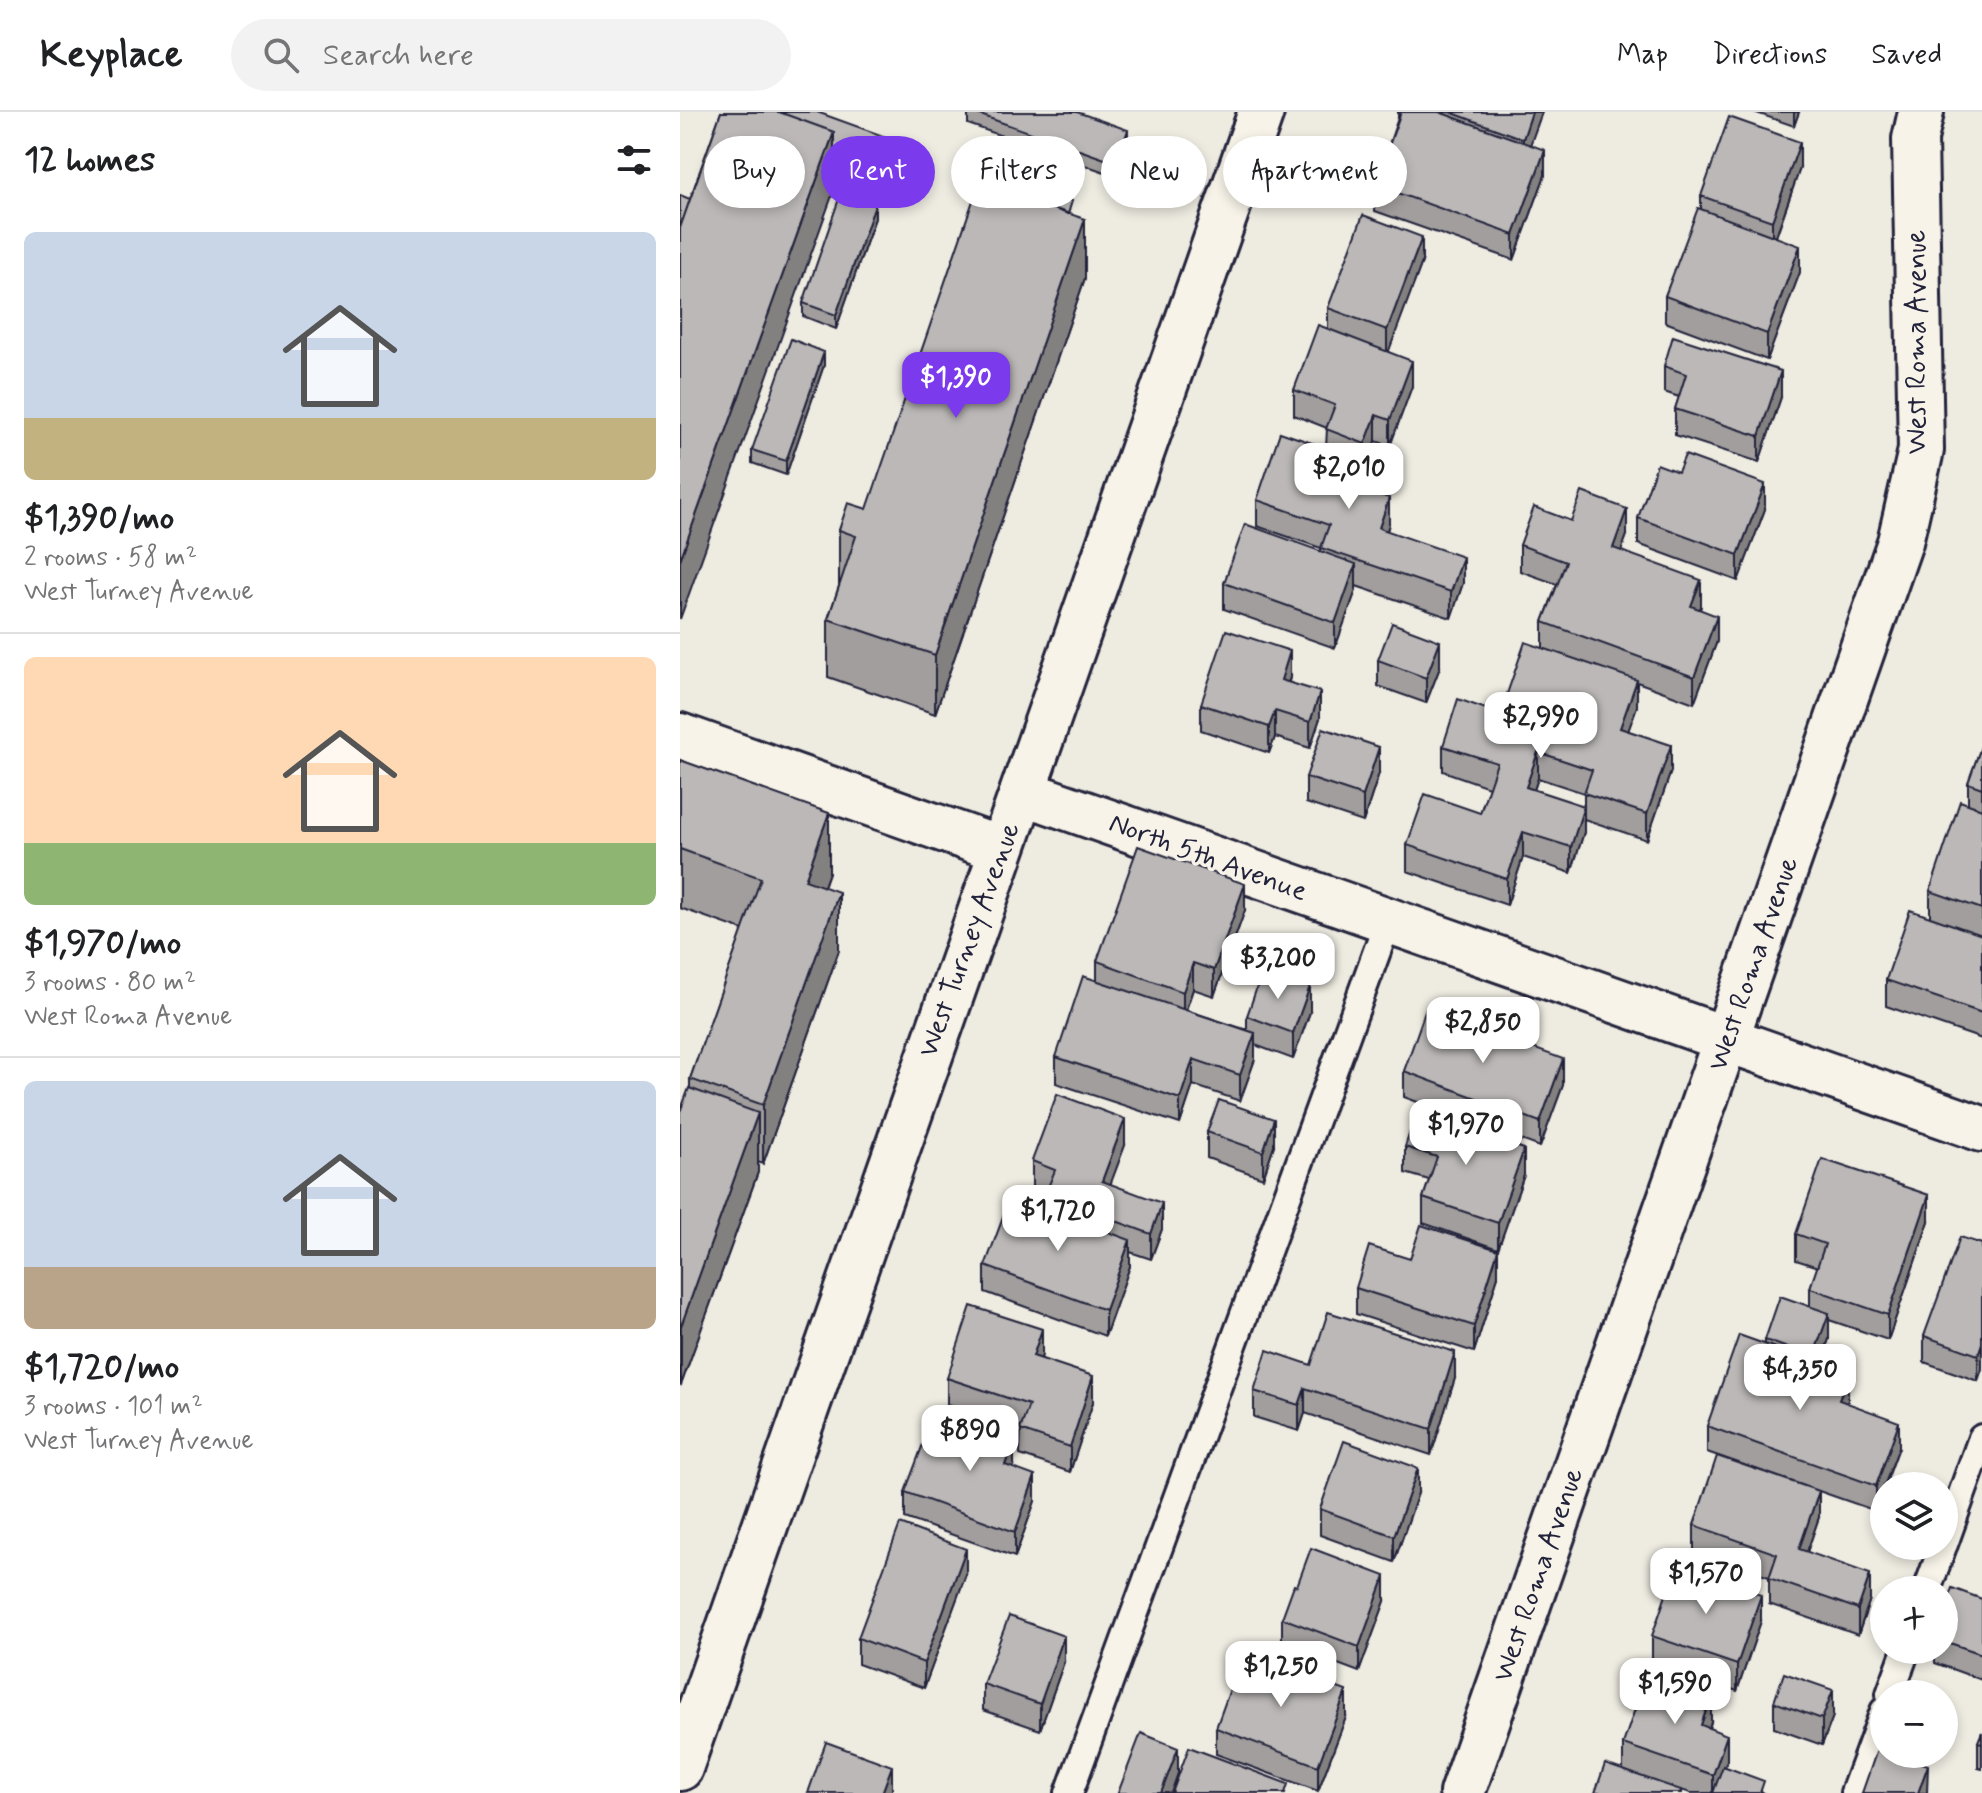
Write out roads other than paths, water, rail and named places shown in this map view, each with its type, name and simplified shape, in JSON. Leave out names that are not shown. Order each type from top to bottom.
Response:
[{"type":"street","name":"West Turney Avenue","points":[[680,1768],[1261,112]]},
{"type":"street","name":"West Roma Avenue","points":[[1462,1793],[1900,542],[1921,450],[1915,139],[1921,112]]},
{"type":"street","points":[[680,736],[1002,850]]},
{"type":"street","name":"North 5th Avenue","points":[[1023,792],[1982,1129]]},
{"type":"lane","points":[[1069,1793],[1388,921]]},
{"type":"lane","points":[[1958,1506],[1982,1438]]},
{"type":"lane","points":[[1854,1793],[1870,1749]]}]
